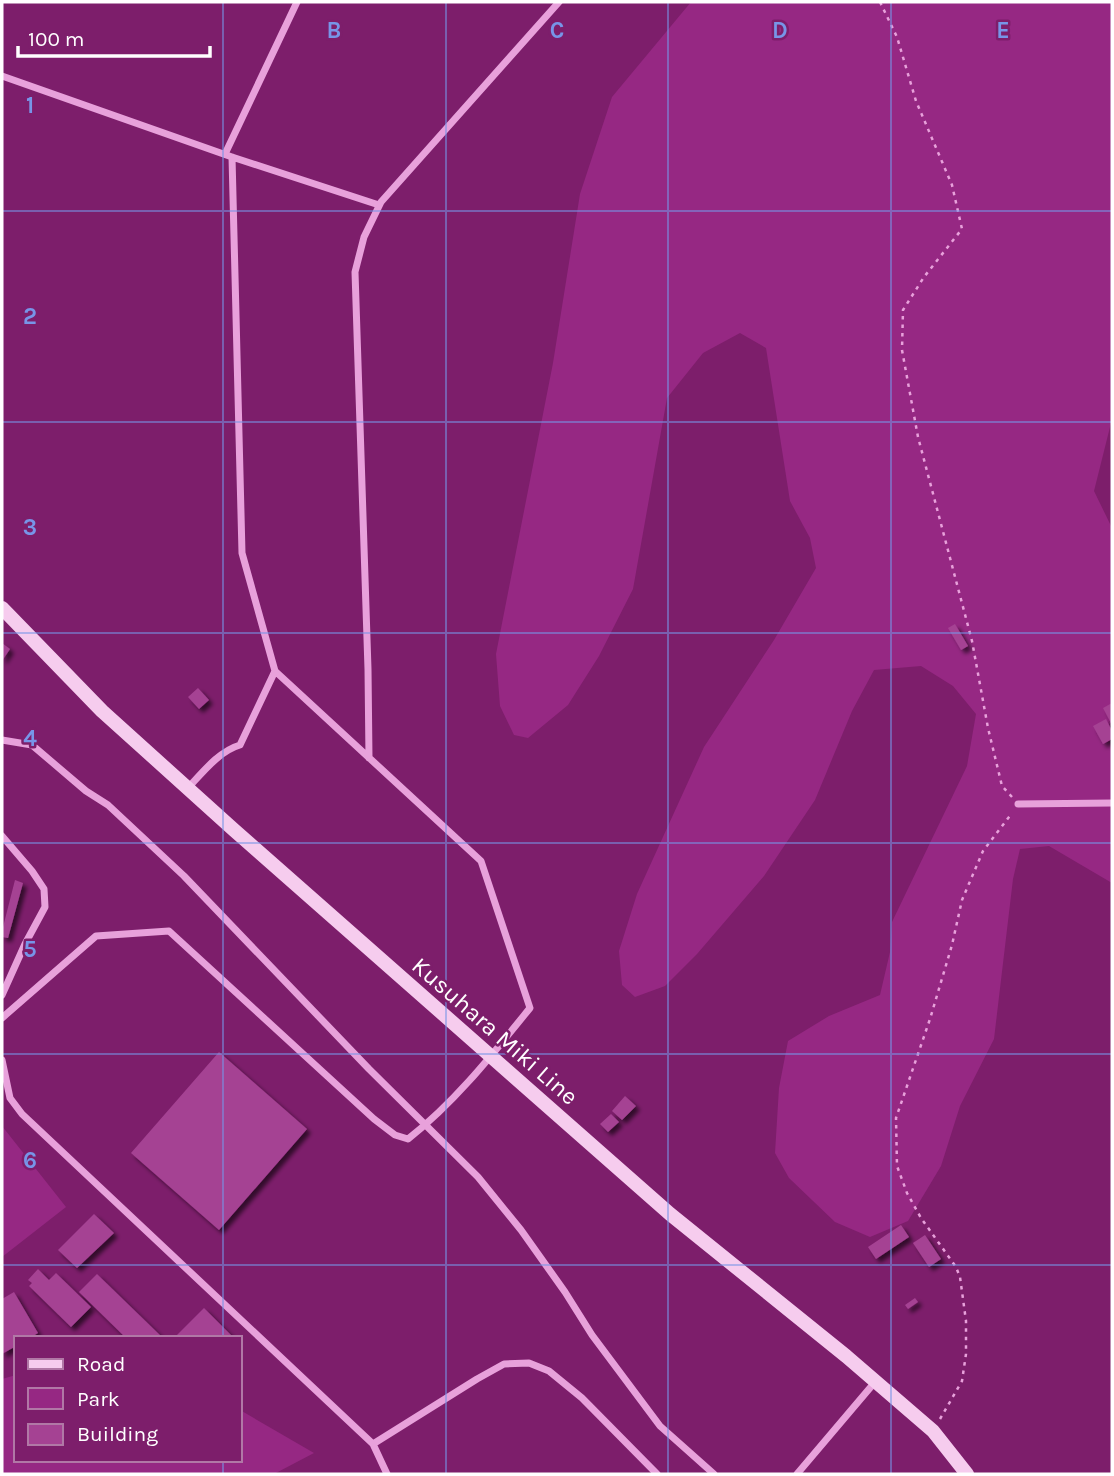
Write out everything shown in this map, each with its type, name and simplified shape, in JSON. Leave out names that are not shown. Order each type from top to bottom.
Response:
[{"type":"main road","name":"Kusuhara Miki Line","points":[[3,612],[102,711],[187,789],[491,1057],[670,1214],[876,1381],[933,1431],[967,1474]]},
{"type":"street","points":[[2,1018],[96,936],[169,931],[374,1119],[395,1135],[408,1139],[476,1075],[530,1008],[481,861],[275,671],[242,553],[229,156],[297,2]]},
{"type":"street","points":[[369,758],[369,669],[355,272],[369,224],[379,205],[559,2]]},
{"type":"street","points":[[2,76],[229,156],[379,205]]},
{"type":"street","points":[[187,789],[231,747],[240,745],[275,671]]},
{"type":"street","points":[[2,740],[32,746],[118,814],[184,876],[478,1177],[521,1230],[592,1335],[660,1426],[714,1474]]},
{"type":"street","points":[[1018,804],[1112,803]]},
{"type":"street","points":[[2,836],[44,889],[45,907],[2,995]]},
{"type":"street","points":[[2,1060],[10,1098],[22,1114],[373,1444],[387,1474]]},
{"type":"street","points":[[373,1444],[477,1378],[504,1364],[529,1363],[549,1371],[582,1398],[657,1474]]},
{"type":"street","points":[[797,1474],[876,1381]]},
{"type":"path","points":[[880,2],[897,37],[916,101],[952,185],[962,229],[924,277],[903,310],[902,351],[918,437],[972,641],[1002,786],[1018,804],[983,851],[962,900],[930,1019],[896,1118],[897,1166],[920,1218],[956,1267],[967,1321],[962,1381],[933,1431]]},
{"type":"green space","points":[[691,2],[1112,2],[1112,419],[1094,491],[1112,528],[1112,883],[1049,846],[1020,849],[1013,879],[994,1039],[960,1106],[941,1166],[908,1221],[870,1237],[835,1222],[789,1178],[775,1153],[779,1088],[788,1041],[829,1016],[880,995],[890,952],[892,922],[967,766],[976,714],[953,686],[921,666],[874,670],[852,711],[815,800],[764,876],[697,954],[665,986],[635,997],[622,985],[619,951],[637,894],[704,747],[774,640],[816,568],[810,538],[790,501],[766,348],[740,333],[703,353],[667,398],[633,589],[599,656],[568,705],[528,738],[514,735],[500,706],[496,654],[553,363],[580,194],[612,97]]},
{"type":"green space","points":[[2,1126],[66,1207],[2,1257]]},
{"type":"green space","points":[[14,1376],[14,1462],[242,1462],[242,1411],[314,1453],[274,1474],[2,1474],[2,1379]]},
{"type":"building","points":[[955,624],[968,646],[961,650],[948,628]]},
{"type":"building","points":[[2,643],[10,649],[2,661]]},
{"type":"building","points":[[198,688],[209,700],[199,709],[188,697]]},
{"type":"building","points":[[1112,703],[1112,725],[1103,708]]},
{"type":"building","points":[[1106,719],[1112,731],[1112,739],[1103,744],[1093,726]]},
{"type":"building","points":[[15,880],[23,883],[8,938],[2,937],[2,931]]},
{"type":"building","points":[[219,1052],[307,1129],[219,1230],[131,1153]]},
{"type":"building","points":[[625,1096],[636,1106],[622,1120],[612,1111]]},
{"type":"building","points":[[611,1114],[619,1122],[608,1132],[600,1124]]},
{"type":"building","points":[[94,1214],[114,1233],[77,1268],[58,1250]]},
{"type":"building","points":[[901,1225],[909,1237],[876,1259],[868,1247]]},
{"type":"building","points":[[925,1235],[941,1259],[929,1267],[913,1243]]},
{"type":"building","points":[[38,1269],[49,1280],[56,1273],[91,1307],[71,1327],[29,1286],[32,1283],[28,1280]]},
{"type":"building","points":[[97,1274],[161,1336],[124,1336],[79,1292]]},
{"type":"building","points":[[14,1292],[38,1333],[33,1336],[14,1336],[14,1347],[2,1354],[2,1299]]},
{"type":"building","points":[[915,1298],[918,1302],[908,1309],[905,1305]]},
{"type":"building","points":[[204,1308],[231,1335],[230,1336],[176,1336]]}]
